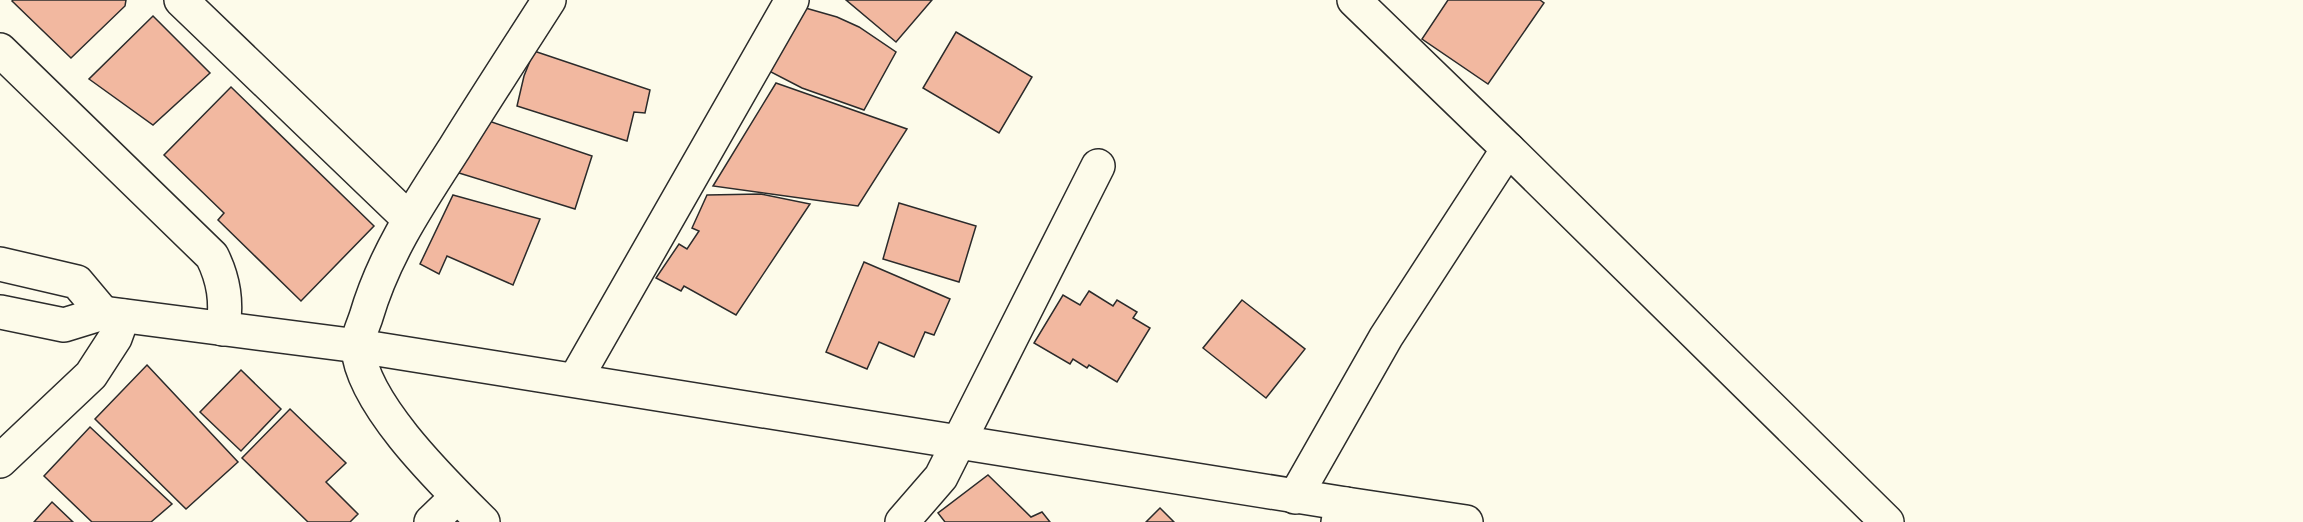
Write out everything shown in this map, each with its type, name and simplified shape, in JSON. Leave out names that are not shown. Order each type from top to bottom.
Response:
[{"type":"street","points":[[181,0],[409,219]]},
{"type":"street","points":[[483,522],[396,428],[378,402],[364,373],[358,346],[370,304],[388,258],[409,219],[549,0]]},
{"type":"street","points":[[575,380],[792,0]]},
{"type":"street","points":[[1354,0],[1887,522]]},
{"type":"street","points":[[0,50],[212,256],[224,286],[226,308],[223,329]]},
{"type":"street","points":[[1295,497],[1386,337],[1508,149]]},
{"type":"street","points":[[902,522],[920,504],[941,477],[1098,166]]},
{"type":"street","points":[[0,264],[77,282],[113,314],[115,338],[92,375],[0,461]]},
{"type":"street","points":[[0,312],[64,325],[113,314],[358,346],[1295,497],[1342,513],[1466,522]]},
{"type":"street","points":[[431,522],[457,496]]},
{"type":"building","points":[[13,0],[126,0],[125,6],[71,58]]},
{"type":"building","points":[[846,0],[932,0],[896,42]]},
{"type":"building","points":[[1448,0],[1540,0],[1544,3],[1488,84],[1422,39]]},
{"type":"building","points":[[802,7],[837,17],[859,27],[896,52],[864,110],[802,88],[769,71]]},
{"type":"building","points":[[153,16],[210,73],[153,125],[89,79]]},
{"type":"building","points":[[956,32],[1032,77],[999,133],[923,88]]},
{"type":"building","points":[[534,51],[650,90],[645,113],[634,112],[627,141],[517,106],[524,76]]},
{"type":"building","points":[[776,83],[907,129],[858,206],[713,186]]},
{"type":"building","points":[[231,87],[374,226],[301,301],[218,220],[224,213],[164,155]]},
{"type":"building","points":[[480,118],[592,156],[575,209],[459,173]]},
{"type":"building","points":[[761,194],[810,204],[736,315],[684,286],[681,291],[656,278],[679,244],[687,249],[699,231],[692,228],[707,195]]},
{"type":"building","points":[[453,195],[540,219],[513,285],[447,256],[439,274],[420,264]]},
{"type":"building","points":[[899,203],[976,226],[959,282],[883,259]]},
{"type":"building","points":[[864,262],[950,299],[934,335],[925,332],[914,357],[879,342],[867,369],[826,352]]},
{"type":"building","points":[[1089,291],[1113,306],[1117,300],[1137,312],[1133,318],[1150,328],[1117,382],[1089,365],[1087,368],[1073,359],[1070,364],[1034,343],[1063,295],[1080,305]]},
{"type":"building","points":[[1242,300],[1305,349],[1266,398],[1203,348]]},
{"type":"building","points":[[147,365],[238,462],[186,509],[95,419]]},
{"type":"building","points":[[241,370],[281,409],[241,451],[200,412]]},
{"type":"building","points":[[290,409],[346,463],[326,482],[358,514],[350,522],[308,522],[242,458]]},
{"type":"building","points":[[90,427],[172,504],[151,522],[92,522],[44,476]]},
{"type":"building","points":[[988,475],[1031,517],[1042,512],[1050,522],[945,522],[938,513]]},
{"type":"building","points":[[52,502],[73,522],[34,522]]},
{"type":"building","points":[[1160,508],[1174,522],[1146,522]]}]
